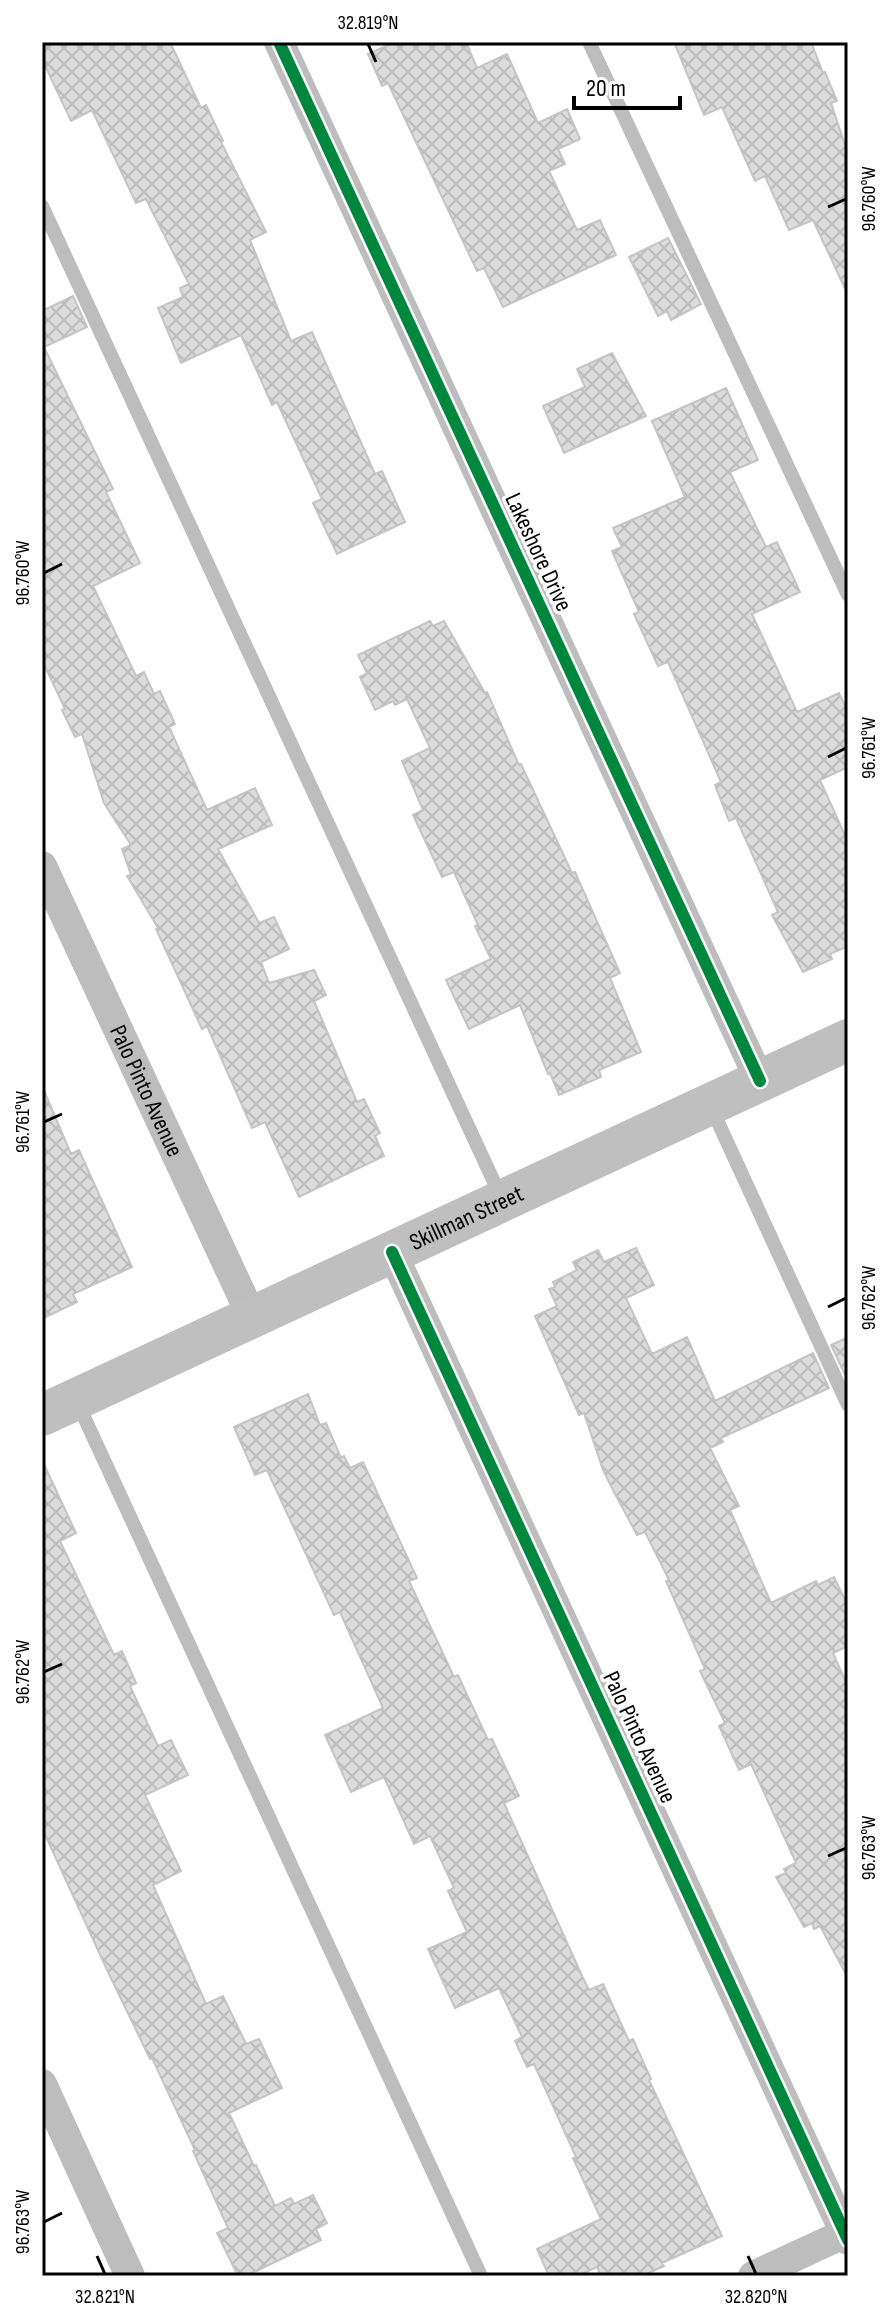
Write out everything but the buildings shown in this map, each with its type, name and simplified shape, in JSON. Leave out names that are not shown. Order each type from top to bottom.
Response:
[{"type":"main road","name":"Skillman Street","points":[[59,1407],[848,1040]]},
{"type":"street","name":"Lakeshore Drive","points":[[279,42],[760,1081]]},
{"type":"street","name":"Palo Pinto Avenue","points":[[42,866],[252,1317]]},
{"type":"street","name":"Palo Pinto Avenue","points":[[392,1252],[847,2235]]},
{"type":"street","points":[[42,2084],[130,2276]]},
{"type":"street","points":[[753,2276],[847,2235]]},
{"type":"lane","points":[[589,42],[848,595]]},
{"type":"lane","points":[[42,206],[503,1201]]},
{"type":"lane","points":[[710,1104],[848,1405]]},
{"type":"lane","points":[[59,1407],[481,2276]]},
{"type":"cycle path","points":[[279,42],[760,1081]]},
{"type":"cycle path","points":[[392,1252],[848,2240]]}]
